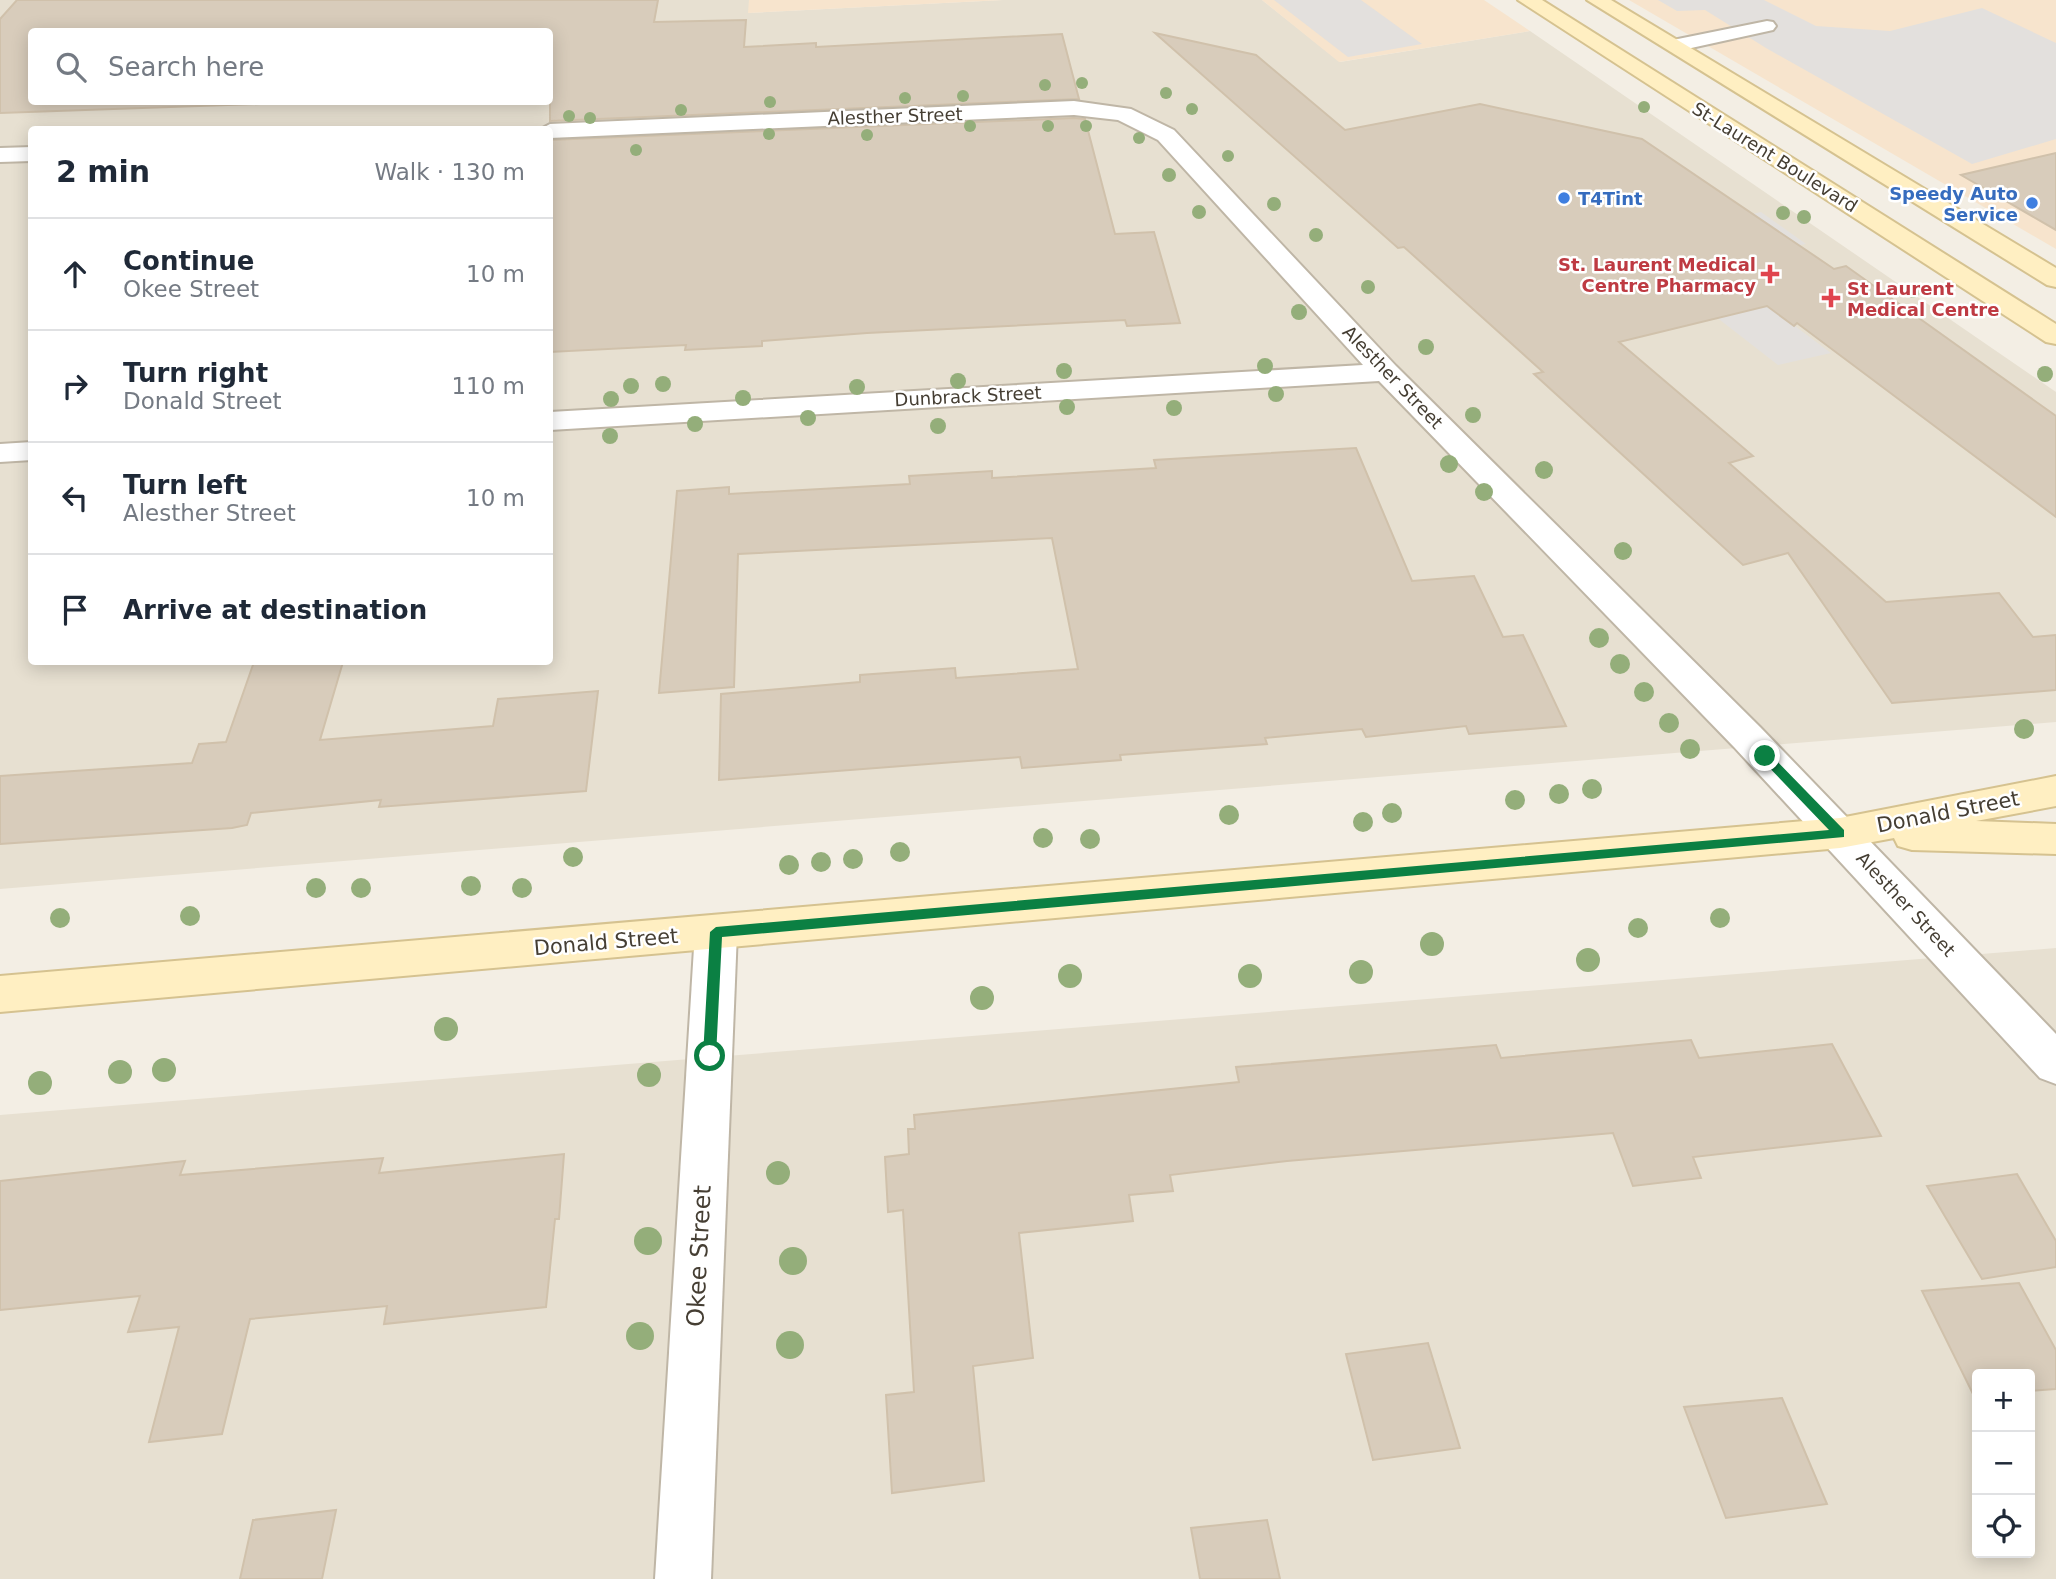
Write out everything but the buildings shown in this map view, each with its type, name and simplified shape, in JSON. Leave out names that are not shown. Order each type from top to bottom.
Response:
[{"type":"main road","name":"St-Laurent Boulevard","points":[[1528,0],[2056,336]]},
{"type":"main road","name":"St-Laurent Boulevard","points":[[1597,0],[2056,279]]},
{"type":"main road","name":"Donald Street","points":[[0,994],[1840,833],[2056,791]]},
{"type":"main road","name":"Donald Street","points":[[1840,833],[2056,839]]},
{"type":"street","name":"Alesther Street","points":[[553,131],[1074,108],[1123,114],[1166,135],[1386,372],[1840,833],[2056,1064]]},
{"type":"street","points":[[0,155],[28,153]]},
{"type":"street","name":"Dunbrack Street","points":[[553,421],[1386,372]]},
{"type":"street","points":[[0,453],[28,451]]},
{"type":"street","name":"Okee Street","points":[[683,1579],[716,932]]},
{"type":"lane","points":[[1673,46],[1767,26]]},
{"type":"shaded area","points":[[0,0],[749,0],[749,13],[1003,0],[1262,0],[1340,62],[1530,31],[2056,392],[2056,722],[0,889]]},
{"type":"shaded area","points":[[749,0],[1003,0],[748,13]]},
{"type":"shaded area","points":[[1262,0],[1484,0],[1530,31],[1339,62]]},
{"type":"shaded area","points":[[1274,0],[1361,0],[1422,44],[1348,57]]},
{"type":"shaded area","points":[[1629,0],[2056,0],[2056,249]]},
{"type":"shaded area","points":[[1658,0],[1764,0],[1816,26],[1890,31],[1982,8],[2056,43],[2056,139],[1972,164],[1766,48],[1705,10],[1677,11]]},
{"type":"shaded area","points":[[1761,212],[1806,244],[1708,261],[1831,353],[1778,365],[1622,244]]},
{"type":"shaded area","points":[[2056,948],[2056,1579],[0,1579],[0,1115]]},
{"type":"place","name":"T4Tint","points":[[1564,198]]},
{"type":"place","name":"Speedy Auto Service","points":[[2032,203]]},
{"type":"place","name":"St. Laurent Medical Centre Pharmacy","points":[[1770,274]]},
{"type":"place","name":"St Laurent Medical Centre","points":[[1831,298]]},
{"type":"route","points":[[710,1056],[716,932],[1840,833],[1765,756]]}]
